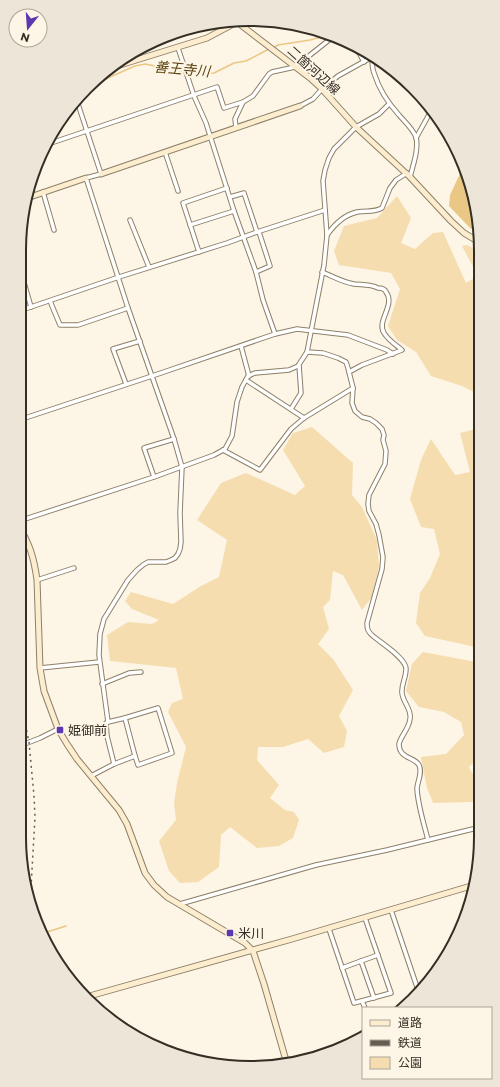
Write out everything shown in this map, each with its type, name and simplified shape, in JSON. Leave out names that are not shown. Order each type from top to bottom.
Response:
[{"type":"street","name":"二箇河辺線","points":[[243,26],[322,89],[356,127],[408,175],[451,221],[464,233],[474,239]]},
{"type":"street","name":"二箇河辺線","points":[[128,63],[207,38],[228,27]]},
{"type":"street","points":[[54,142],[218,87],[224,108],[243,102],[253,96],[269,74],[295,66],[328,40]]},
{"type":"street","points":[[178,48],[194,96],[206,123],[234,211],[256,272],[263,300],[275,334]]},
{"type":"street","points":[[360,55],[364,62]]},
{"type":"street","points":[[33,196],[300,106],[312,99],[338,76],[368,60]]},
{"type":"street","points":[[327,235],[336,223],[356,212],[376,211],[382,208],[390,188],[396,180],[408,175],[416,148],[416,138],[414,134],[409,126],[389,104],[373,72],[372,63]]},
{"type":"street","points":[[236,128],[235,119],[243,102]]},
{"type":"street","points":[[26,519],[154,477],[214,455],[225,449],[232,436],[237,402],[242,386],[249,376],[255,373],[289,370],[298,366],[306,352],[324,265],[327,235],[323,181],[324,170],[334,149],[356,127],[378,114],[389,104]]},
{"type":"street","points":[[78,106],[101,174]]},
{"type":"street","points":[[416,138],[429,115]]},
{"type":"street","points":[[165,152],[178,191]]},
{"type":"street","points":[[86,178],[128,308],[174,439],[182,467],[180,549],[175,558],[166,562],[148,562],[130,577],[104,619],[100,634],[99,662],[108,722],[106,723],[114,764]]},
{"type":"street","points":[[199,252],[183,203],[227,188]]},
{"type":"street","points":[[43,192],[54,230]]},
{"type":"street","points":[[230,197],[244,193],[270,266],[256,272]]},
{"type":"street","points":[[26,309],[325,210]]},
{"type":"street","points":[[190,226],[234,211]]},
{"type":"street","points":[[130,220],[149,267]]},
{"type":"street","points":[[322,272],[353,284],[375,286],[386,292],[389,299],[382,326],[383,332],[402,350],[362,365],[349,372]]},
{"type":"street","points":[[26,290],[31,307]]},
{"type":"street","points":[[50,300],[60,325],[78,325],[128,308]]},
{"type":"street","points":[[26,418],[275,334],[297,329],[348,334],[387,350],[393,354]]},
{"type":"street","points":[[126,384],[114,349],[140,341]]},
{"type":"street","points":[[241,346],[249,376]]},
{"type":"street","points":[[306,352],[323,353],[346,362],[353,388],[352,403],[355,412],[376,423],[382,429],[384,435],[383,440],[386,451],[384,464],[369,495],[368,504],[369,511],[376,524],[383,557],[382,569],[367,622],[367,628],[372,636],[403,660],[405,664],[406,673],[402,692],[411,717],[408,728],[399,745],[403,754],[415,761],[419,766],[420,773],[417,787],[418,798],[428,840]]},
{"type":"street","points":[[291,409],[301,393],[299,364]]},
{"type":"street","points":[[246,380],[304,418]]},
{"type":"street","points":[[223,450],[260,470],[291,429],[304,418],[353,388]]},
{"type":"street","points":[[154,477],[144,448],[174,439]]},
{"type":"street","points":[[26,539],[33,556],[37,580],[40,668],[44,691],[58,728],[67,744],[119,810],[127,824],[146,873],[154,885],[162,893],[180,905],[245,943],[253,950],[285,1058]]},
{"type":"street","points":[[37,580],[74,568]]},
{"type":"street","points":[[40,668],[99,662]]},
{"type":"street","points":[[102,684],[129,673],[141,672]]},
{"type":"street","points":[[108,722],[158,708],[172,753],[138,765],[125,718]]},
{"type":"street","points":[[26,743],[58,728]]},
{"type":"street","points":[[91,776],[114,764],[135,756]]},
{"type":"street","points":[[180,905],[316,865],[387,850],[474,829]]},
{"type":"street","points":[[92,995],[329,929],[468,887]]},
{"type":"street","points":[[391,910],[417,986]]},
{"type":"street","points":[[329,929],[354,1003],[391,994],[365,918]]},
{"type":"street","points":[[342,968],[378,955]]},
{"type":"street","points":[[361,961],[374,998]]},
{"type":"street","points":[[362,1001],[365,1007]]},
{"type":"green space","points":[[397,196],[411,218],[401,243],[415,249],[433,233],[443,232],[466,283],[474,278],[474,392],[462,386],[431,376],[416,352],[397,340],[388,326],[400,289],[391,273],[339,265],[334,251],[344,226],[377,218]]},
{"type":"green space","points":[[467,245],[474,248],[474,268],[462,246]]},
{"type":"green space","points":[[312,427],[353,463],[352,495],[362,507],[377,540],[379,567],[372,597],[362,610],[343,575],[333,571],[330,600],[323,607],[329,629],[318,644],[333,659],[353,690],[339,716],[347,731],[344,747],[324,753],[308,739],[283,747],[258,747],[257,760],[279,785],[270,798],[285,810],[294,812],[299,820],[293,838],[279,846],[257,848],[230,827],[221,835],[219,867],[198,882],[180,883],[169,871],[159,841],[176,820],[174,803],[177,783],[186,747],[168,712],[172,703],[183,699],[176,668],[110,661],[107,635],[128,622],[152,624],[159,620],[132,609],[125,601],[131,592],[173,604],[201,586],[219,577],[227,540],[197,520],[221,483],[246,473],[295,495],[305,486],[283,450],[293,433]]},
{"type":"green space","points":[[474,430],[474,648],[425,636],[416,623],[420,593],[430,578],[440,554],[434,529],[421,527],[410,499],[421,460],[431,439],[455,475],[470,472],[460,433]]},
{"type":"green space","points":[[423,652],[474,662],[474,762],[469,767],[474,777],[474,800],[471,802],[433,803],[427,788],[421,757],[446,754],[464,735],[461,722],[444,712],[419,707],[406,691],[412,664]]},
{"type":"shaded area","points":[[460,173],[470,206],[473,229],[471,229],[449,206],[450,195]]},
{"type":"waterway","name":"善王寺川","points":[[273,48],[278,45],[320,37]]},
{"type":"waterway","name":"善王寺川","points":[[106,79],[135,66],[145,64],[199,74],[214,73],[234,63],[246,61],[269,49]]},
{"type":"waterway","points":[[47,932],[66,926]]},
{"type":"railway","points":[[26,728],[29,742],[35,817],[31,885]]},
{"type":"place","name":"姫御前","points":[[60,730]]},
{"type":"place","name":"米川","points":[[230,933]]}]
